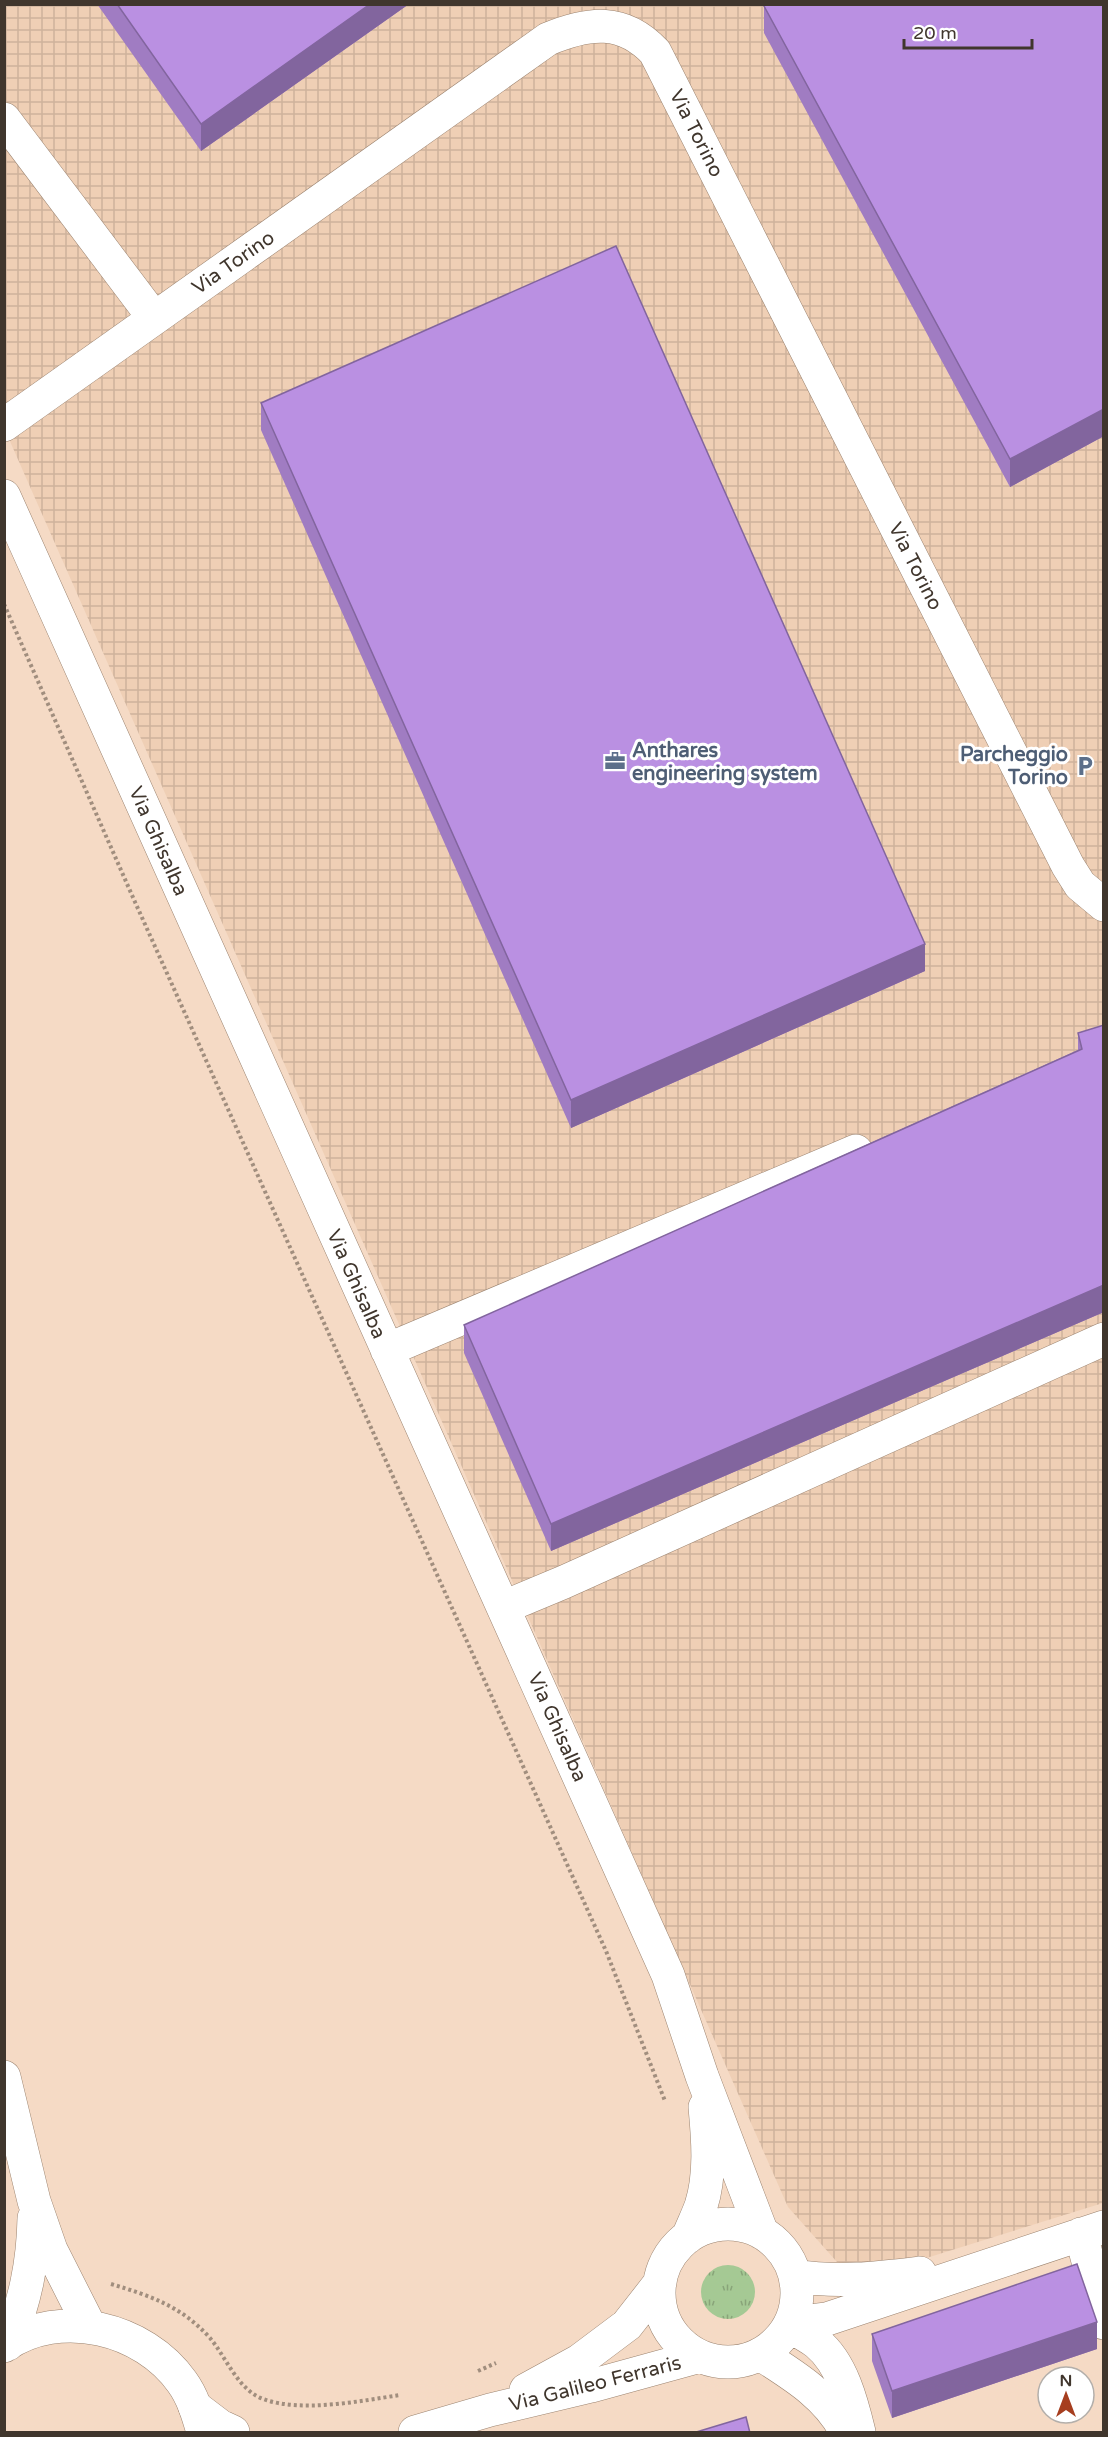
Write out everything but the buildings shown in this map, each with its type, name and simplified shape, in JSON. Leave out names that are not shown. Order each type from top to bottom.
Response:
[{"type":"street","name":"Via Torino","points":[[4,425],[548,39],[570,30],[594,26],[616,28],[643,39],[655,52],[1068,866],[1080,885],[1104,905]]},
{"type":"street","points":[[4,119],[154,318]]},
{"type":"street","name":"Via Ghisalba","points":[[4,496],[668,1975],[702,2076],[762,2233]]},
{"type":"street","points":[[387,1350],[885,1138]]},
{"type":"street","points":[[504,1607],[1104,1339]]},
{"type":"street","name":"Via Ghisalba","points":[[688,2237],[701,2206],[706,2177],[708,2132],[702,2076]]},
{"type":"street","points":[[4,2077],[34,2201],[51,2250],[90,2327]]},
{"type":"street","points":[[6,2345],[22,2309],[33,2252],[34,2201]]},
{"type":"street","points":[[732,2224],[748,2226],[762,2233],[778,2244],[789,2259],[795,2276],[798,2290],[791,2323],[782,2337],[760,2354],[741,2360],[720,2361],[700,2356],[682,2344],[668,2327],[660,2306],[659,2284],[664,2266],[674,2250],[701,2229],[732,2224]]},
{"type":"street","points":[[791,2323],[827,2319],[1092,2230],[1104,2323]]},
{"type":"street","points":[[795,2276],[826,2281],[877,2278],[997,2263]]},
{"type":"street","name":"Via Galileo Ferraris","points":[[489,2410],[579,2361],[627,2325],[659,2284]]},
{"type":"street","points":[[791,2323],[818,2344],[838,2370],[854,2411],[859,2433]]},
{"type":"street","points":[[6,2345],[43,2330],[62,2326],[90,2327],[117,2333],[134,2341],[164,2362],[182,2382],[199,2420],[220,2426],[233,2433]]},
{"type":"street","points":[[760,2354],[812,2390],[827,2405],[846,2433]]},
{"type":"street","name":"Via Galileo Ferraris","points":[[415,2433],[489,2410],[591,2386],[700,2356]]},
{"type":"path","points":[[4,604],[140,913],[606,1951],[665,2097],[665,2106]]},
{"type":"path","points":[[104,2281],[156,2298],[184,2315],[209,2338],[243,2386],[262,2399],[292,2404],[319,2405],[402,2394]]},
{"type":"path","points":[[474,2373],[506,2359]]},
{"type":"shaded area","points":[[4,5],[1103,5],[1103,2203],[904,2265],[837,2262],[788,2207],[5,430]]},
{"type":"green space","points":[[723,2265],[733,2265],[743,2269],[751,2277],[755,2292],[751,2307],[743,2315],[733,2319],[723,2319],[713,2315],[705,2307],[701,2297],[701,2287],[705,2277],[713,2269]]},
{"type":"place","name":"Anthares engineering system","points":[[615,761]]},
{"type":"place","name":"Parcheggio Torino","points":[[1085,766]]}]
